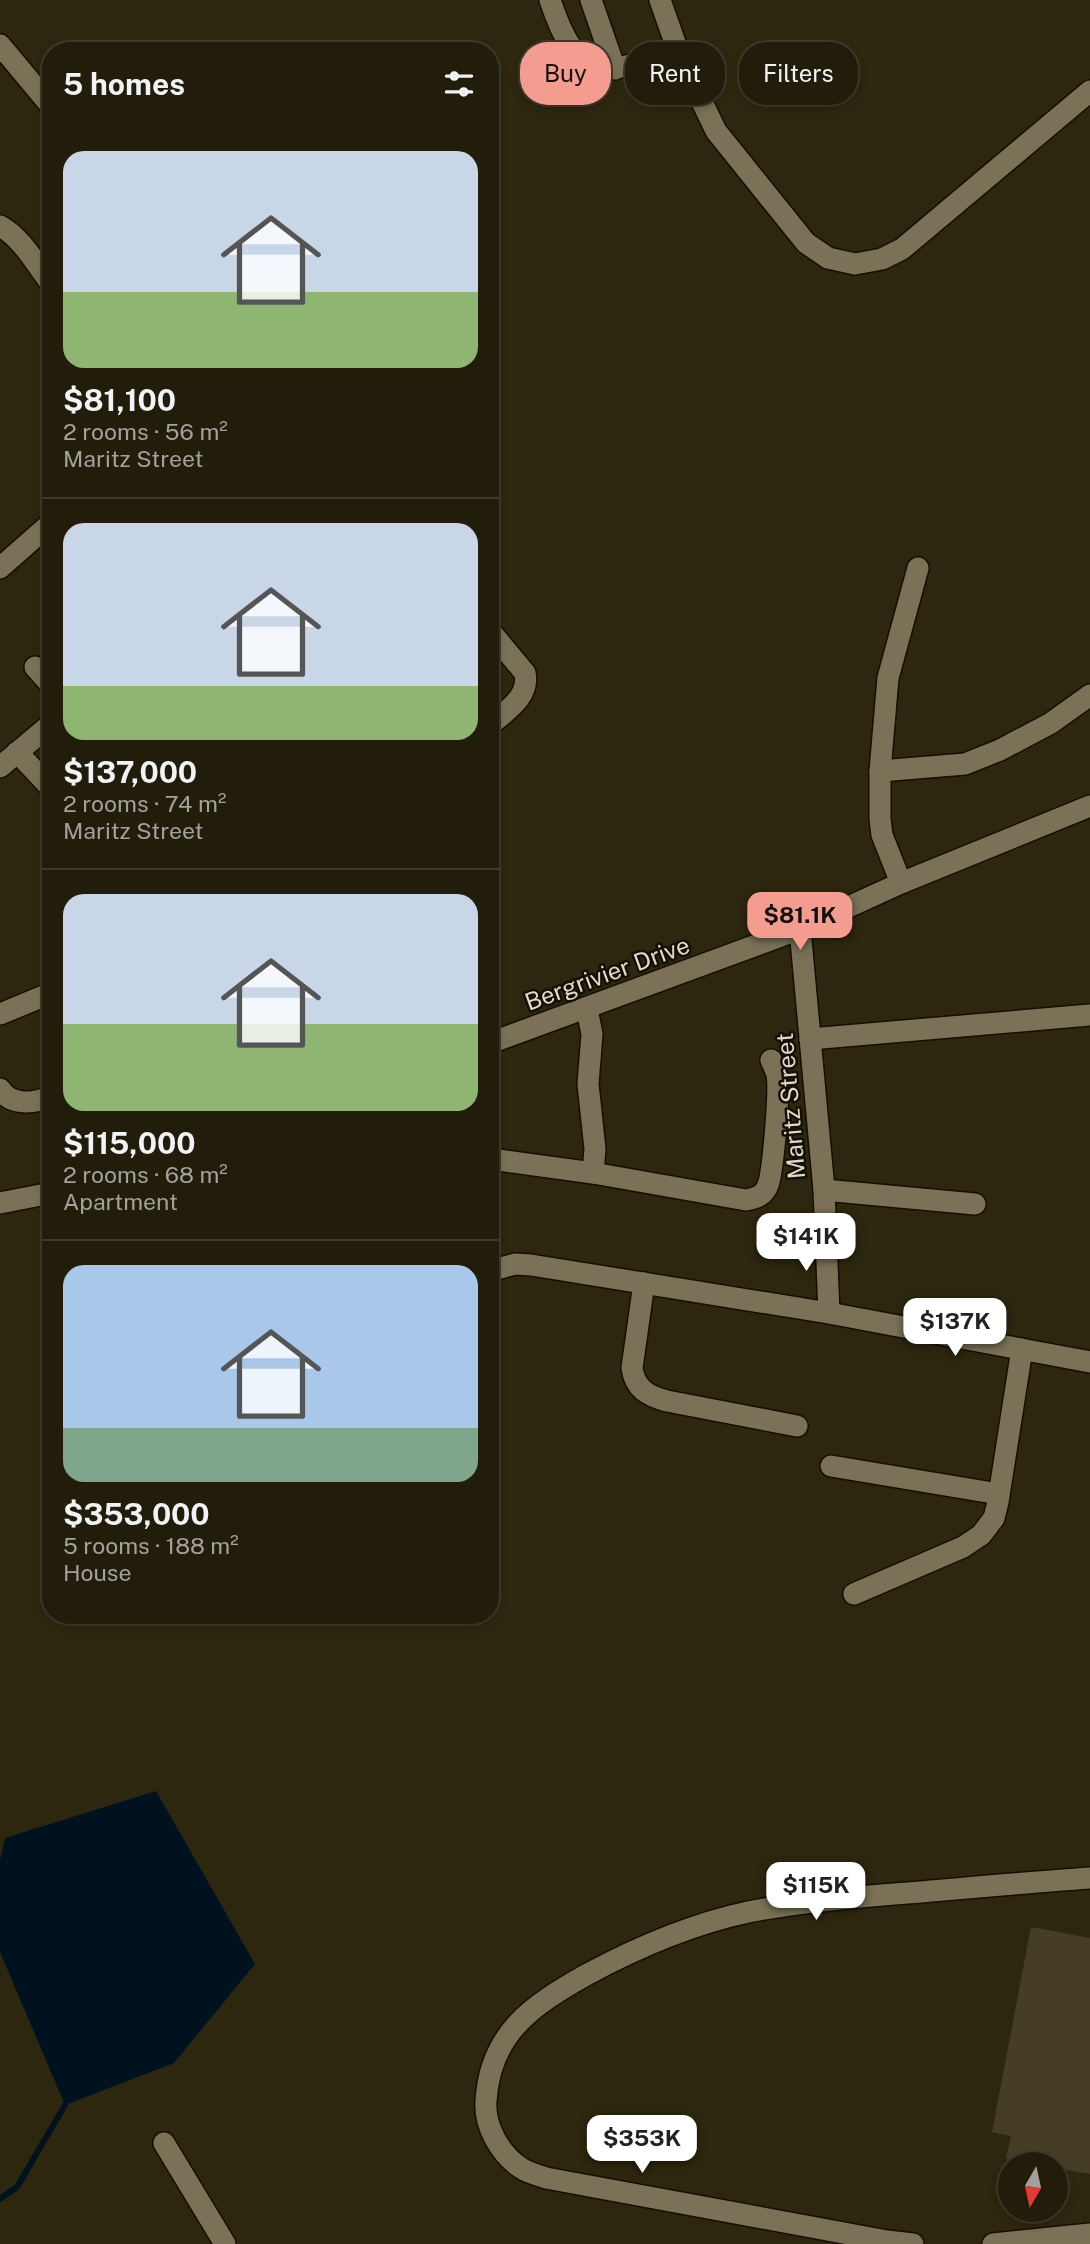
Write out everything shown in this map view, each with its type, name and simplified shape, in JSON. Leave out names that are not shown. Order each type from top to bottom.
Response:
[{"type":"street","points":[[550,0],[569,46],[585,64],[602,69],[625,67]]},
{"type":"street","points":[[591,0],[615,69]]},
{"type":"street","points":[[660,0],[675,42]]},
{"type":"street","points":[[0,45],[42,95]]},
{"type":"street","points":[[704,105],[716,131],[806,243],[828,258],[855,264],[882,259],[902,249],[1090,91]]},
{"type":"street","points":[[0,226],[26,249],[42,271]]},
{"type":"street","points":[[0,568],[42,531]]},
{"type":"street","points":[[901,883],[882,835],[880,771],[888,678],[918,568]]},
{"type":"street","points":[[499,642],[525,673],[527,681],[522,696],[499,717]]},
{"type":"street","points":[[36,667],[42,674]]},
{"type":"street","points":[[880,771],[965,764],[1000,750],[1051,723],[1090,695]]},
{"type":"street","points":[[0,767],[42,731]]},
{"type":"street","points":[[17,752],[42,778]]},
{"type":"street","name":"Bergrivier Drive","points":[[499,1041],[800,929],[901,883],[1090,806]]},
{"type":"street","name":"Maritz Street","points":[[800,929],[824,1190],[829,1313]]},
{"type":"street","points":[[0,1014],[42,997]]},
{"type":"street","points":[[587,1009],[592,1034],[588,1084],[595,1149],[593,1173]]},
{"type":"street","points":[[810,1039],[1090,1015]]},
{"type":"street","points":[[499,1160],[593,1173],[746,1200],[757,1198],[768,1184],[774,1143],[779,1090],[777,1073],[771,1060]]},
{"type":"street","points":[[0,1089],[13,1100],[28,1103],[42,1099]]},
{"type":"street","points":[[824,1190],[975,1204]]},
{"type":"street","points":[[0,1203],[42,1195]]},
{"type":"street","points":[[499,1267],[531,1265],[644,1283],[829,1313],[1090,1362]]},
{"type":"street","points":[[644,1283],[632,1368],[639,1388],[649,1396],[667,1401],[797,1426]]},
{"type":"street","points":[[854,1594],[964,1547],[981,1535],[994,1518],[1022,1349]]},
{"type":"street","points":[[831,1466],[999,1494]]},
{"type":"street","points":[[913,2244],[545,2178],[523,2169],[504,2154],[491,2129],[486,2102],[492,2067],[506,2037],[526,2013],[548,1996],[614,1960],[672,1935],[746,1913],[827,1899],[1090,1878]]},
{"type":"street","points":[[164,2143],[225,2244]]},
{"type":"street","points":[[993,2244],[1090,2234]]},
{"type":"water","points":[[156,1791],[255,1964],[174,2063],[65,2105],[0,1952],[0,1860],[5,1838]]},
{"type":"building","points":[[1031,1927],[1090,1938],[1090,2174],[1068,2170],[1068,2152],[1008,2152],[1011,2136],[992,2132]]},
{"type":"waterway","points":[[0,2199],[17,2187],[65,2105]]}]
